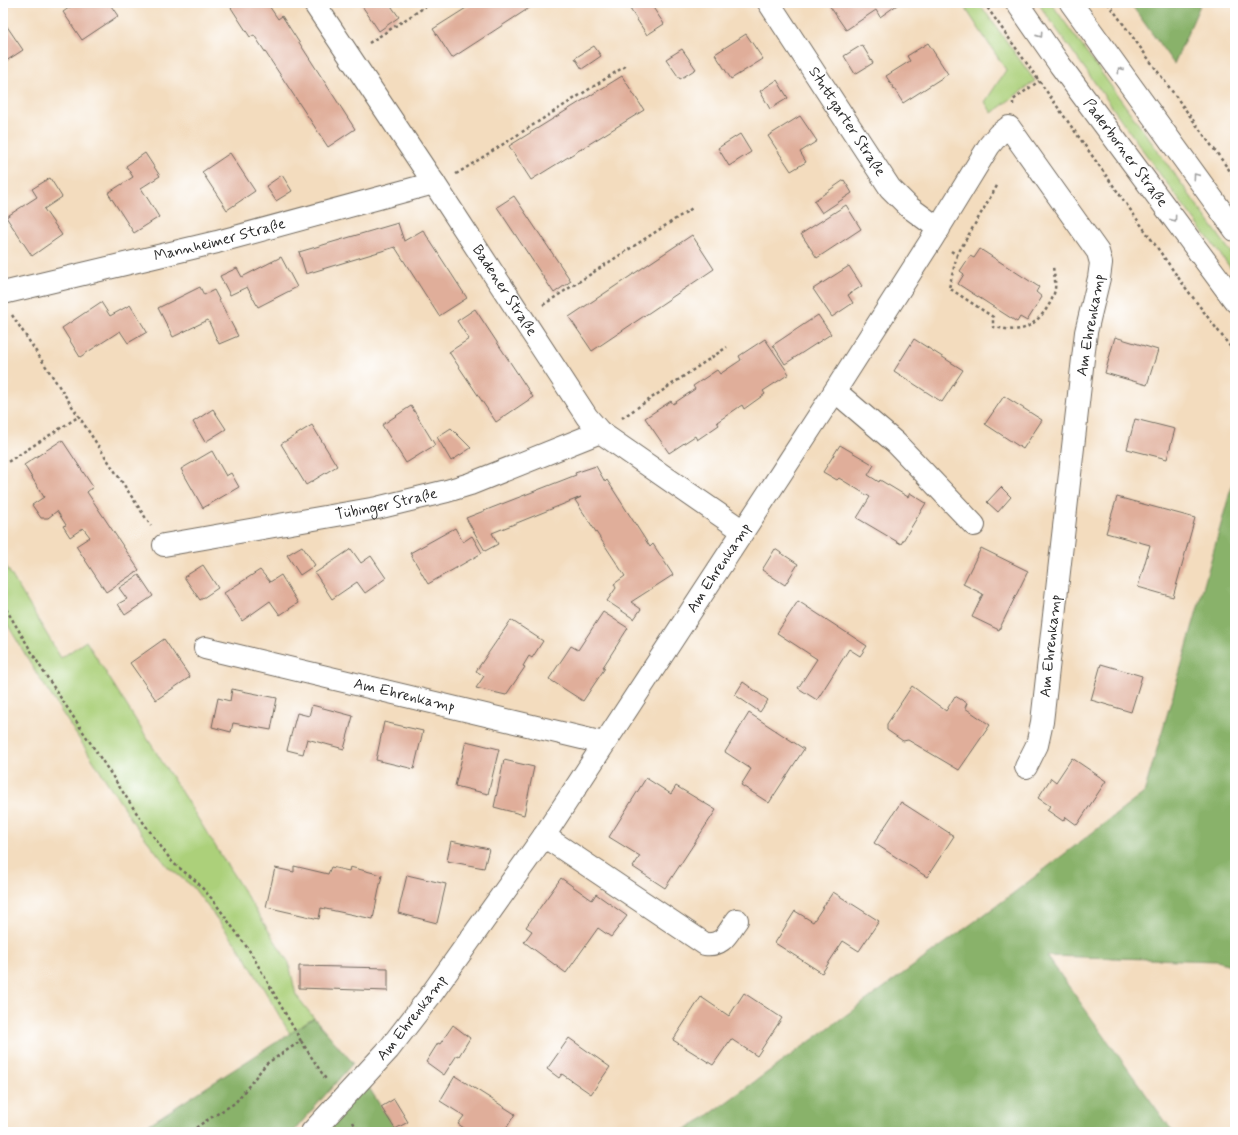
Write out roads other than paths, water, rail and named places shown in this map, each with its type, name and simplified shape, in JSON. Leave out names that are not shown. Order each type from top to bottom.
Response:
[{"type":"street","name":"Badener Straße","points":[[314,3],[434,182],[587,417],[600,432],[743,531]]},
{"type":"street","name":"Stuttgarter Straße","points":[[769,3],[890,188],[908,207],[939,229]]},
{"type":"street","name":"Paderborner Straße","points":[[1017,3],[1060,65],[1235,301]]},
{"type":"street","points":[[1071,3],[1235,230]]},
{"type":"street","name":"Am Ehrenkamp","points":[[312,1132],[389,1049],[430,996],[544,836],[603,743],[835,391],[939,229],[989,146],[998,135],[1009,127],[1098,252],[1101,264],[1100,278],[1086,332],[1042,722],[1037,744],[1026,767]]},
{"type":"street","name":"Mannheimer Straße","points":[[3,293],[217,242],[434,182]]},
{"type":"street","points":[[835,391],[896,443],[974,525]]},
{"type":"street","name":"Tübinger Straße","points":[[164,545],[377,508],[447,491],[470,484],[600,432]]},
{"type":"street","name":"Am Ehrenkamp","points":[[205,648],[603,743]]},
{"type":"street","points":[[544,836],[705,944],[714,944],[722,941],[737,920]]}]
